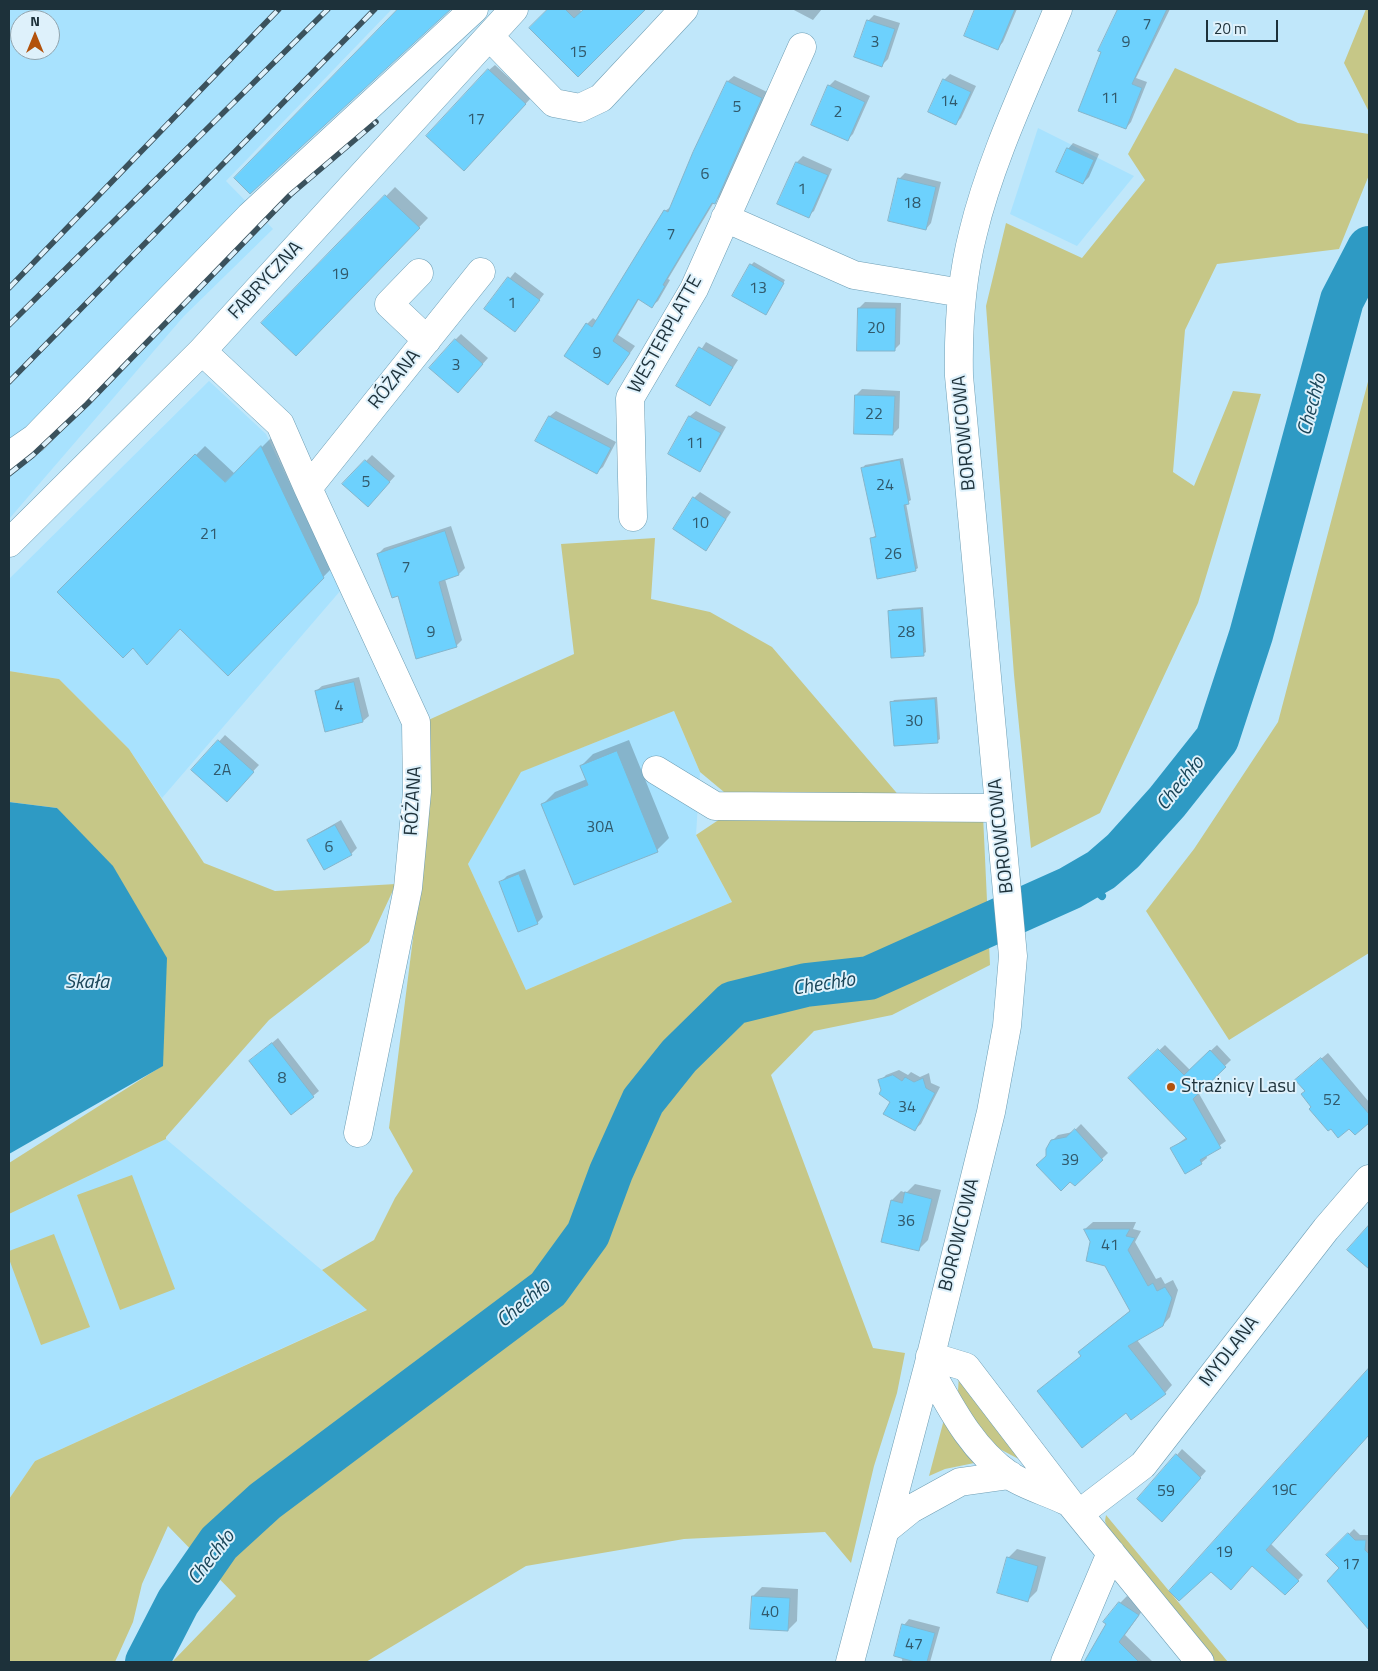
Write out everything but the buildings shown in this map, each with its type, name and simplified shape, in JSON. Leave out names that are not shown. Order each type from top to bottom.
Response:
[{"type":"street","points":[[9,456],[35,438],[250,216],[474,9]]},
{"type":"street","name":"FABRYCZNA","points":[[9,543],[202,351],[514,9]]},
{"type":"street","points":[[490,37],[554,103],[580,108],[601,98],[684,9]]},
{"type":"street","name":"BOROWCOWA","points":[[850,1662],[929,1361],[991,1112],[1007,1026],[1013,956],[959,376],[959,316],[973,232],[991,176],[1058,9]]},
{"type":"street","name":"WESTERPLATTE","points":[[633,517],[630,398],[694,289],[802,47]]},
{"type":"street","points":[[725,218],[854,274],[962,293]]},
{"type":"street","name":"RÓŻANA","points":[[308,488],[481,272]]},
{"type":"street","points":[[419,273],[389,304],[427,340]]},
{"type":"street","name":"RÓŻANA","points":[[202,351],[280,424],[416,722],[417,792],[408,888],[358,1133]]},
{"type":"street","points":[[656,770],[715,806],[998,808]]},
{"type":"street","name":"MYDLANA","points":[[1075,1508],[1143,1465],[1326,1229],[1369,1179]]},
{"type":"street","points":[[940,1316],[966,1367],[1075,1508],[1200,1662]]},
{"type":"street","points":[[929,1361],[966,1367]]},
{"type":"street","points":[[929,1361],[975,1443],[1010,1475],[1075,1508]]},
{"type":"street","points":[[885,1530],[911,1508],[960,1482],[1010,1475]]},
{"type":"street","points":[[1065,1662],[1111,1553]]},
{"type":"shaded area","points":[[9,9],[392,9],[226,181],[273,229],[184,316],[9,519]]},
{"type":"shaded area","points":[[1038,128],[1134,176],[1077,246],[1010,214]]},
{"type":"shaded area","points":[[209,381],[266,434],[341,590],[162,798],[129,749],[59,679],[9,671],[9,579]]},
{"type":"shaded area","points":[[674,711],[700,772],[696,835],[732,902],[526,990],[468,864],[520,772]]},
{"type":"shaded area","points":[[166,1139],[368,1309],[35,1461],[9,1499],[9,1214]]},
{"type":"green space","points":[[1366,9],[1369,9],[1369,112],[1344,63]]},
{"type":"green space","points":[[1175,68],[1298,123],[1369,134],[1369,175],[1339,249],[1217,264],[1185,330],[1173,472],[1194,486],[1233,391],[1261,394],[1198,603],[1100,813],[1031,848],[1014,675],[986,306],[1006,223],[1082,258],[1145,180],[1128,154]]},
{"type":"green space","points":[[1369,378],[1369,953],[1229,1040],[1146,911],[1194,849],[1278,722]]},
{"type":"green space","points":[[655,538],[651,599],[710,612],[772,647],[901,798],[736,802],[700,772],[674,711],[521,772],[468,864],[526,990],[732,902],[696,835],[732,811],[983,815],[990,965],[892,1015],[814,1031],[771,1075],[873,1348],[905,1353],[897,1393],[874,1466],[851,1563],[825,1532],[684,1539],[526,1566],[366,1662],[172,1662],[236,1596],[168,1526],[142,1584],[133,1622],[115,1662],[9,1662],[9,1499],[35,1461],[367,1310],[322,1270],[374,1240],[395,1198],[413,1171],[389,1128],[421,875],[424,722],[574,654],[561,544]]},
{"type":"green space","points":[[9,671],[59,679],[129,749],[204,863],[275,891],[396,884],[369,942],[269,1020],[166,1139],[9,1214],[9,1163],[162,1066],[57,808],[9,802]]},
{"type":"green space","points":[[132,1175],[175,1289],[120,1310],[77,1195]]},
{"type":"green space","points":[[54,1234],[90,1327],[41,1345],[9,1259],[9,1251]]},
{"type":"green space","points":[[959,1375],[1028,1464],[996,1447],[962,1406],[958,1391]]},
{"type":"green space","points":[[946,1412],[984,1461],[945,1469],[929,1476]]},
{"type":"green space","points":[[1106,1515],[1228,1662],[1216,1662],[1108,1530],[1105,1521]]},
{"type":"water","name":"Skała","points":[[9,802],[57,808],[113,866],[167,958],[163,1066],[9,1154]]},
{"type":"waterway","name":"Chechło","points":[[147,1662],[178,1602],[219,1543],[265,1501],[548,1289],[588,1234],[611,1172],[643,1101],[679,1056],[733,1003],[806,985],[869,978],[1070,888],[1101,870],[1123,851],[1167,802],[1217,739],[1251,635],[1342,300],[1369,248]]},
{"type":"waterway","points":[[1084,880],[1102,896]]},
{"type":"railway","points":[[9,288],[279,9]]},
{"type":"railway","points":[[9,325],[328,9]]},
{"type":"railway","points":[[9,382],[375,9]]},
{"type":"railway","points":[[9,474],[33,455],[87,404],[290,195],[376,122]]},
{"type":"place","name":"Strażnicy Lasu","points":[[1171,1087]]}]
